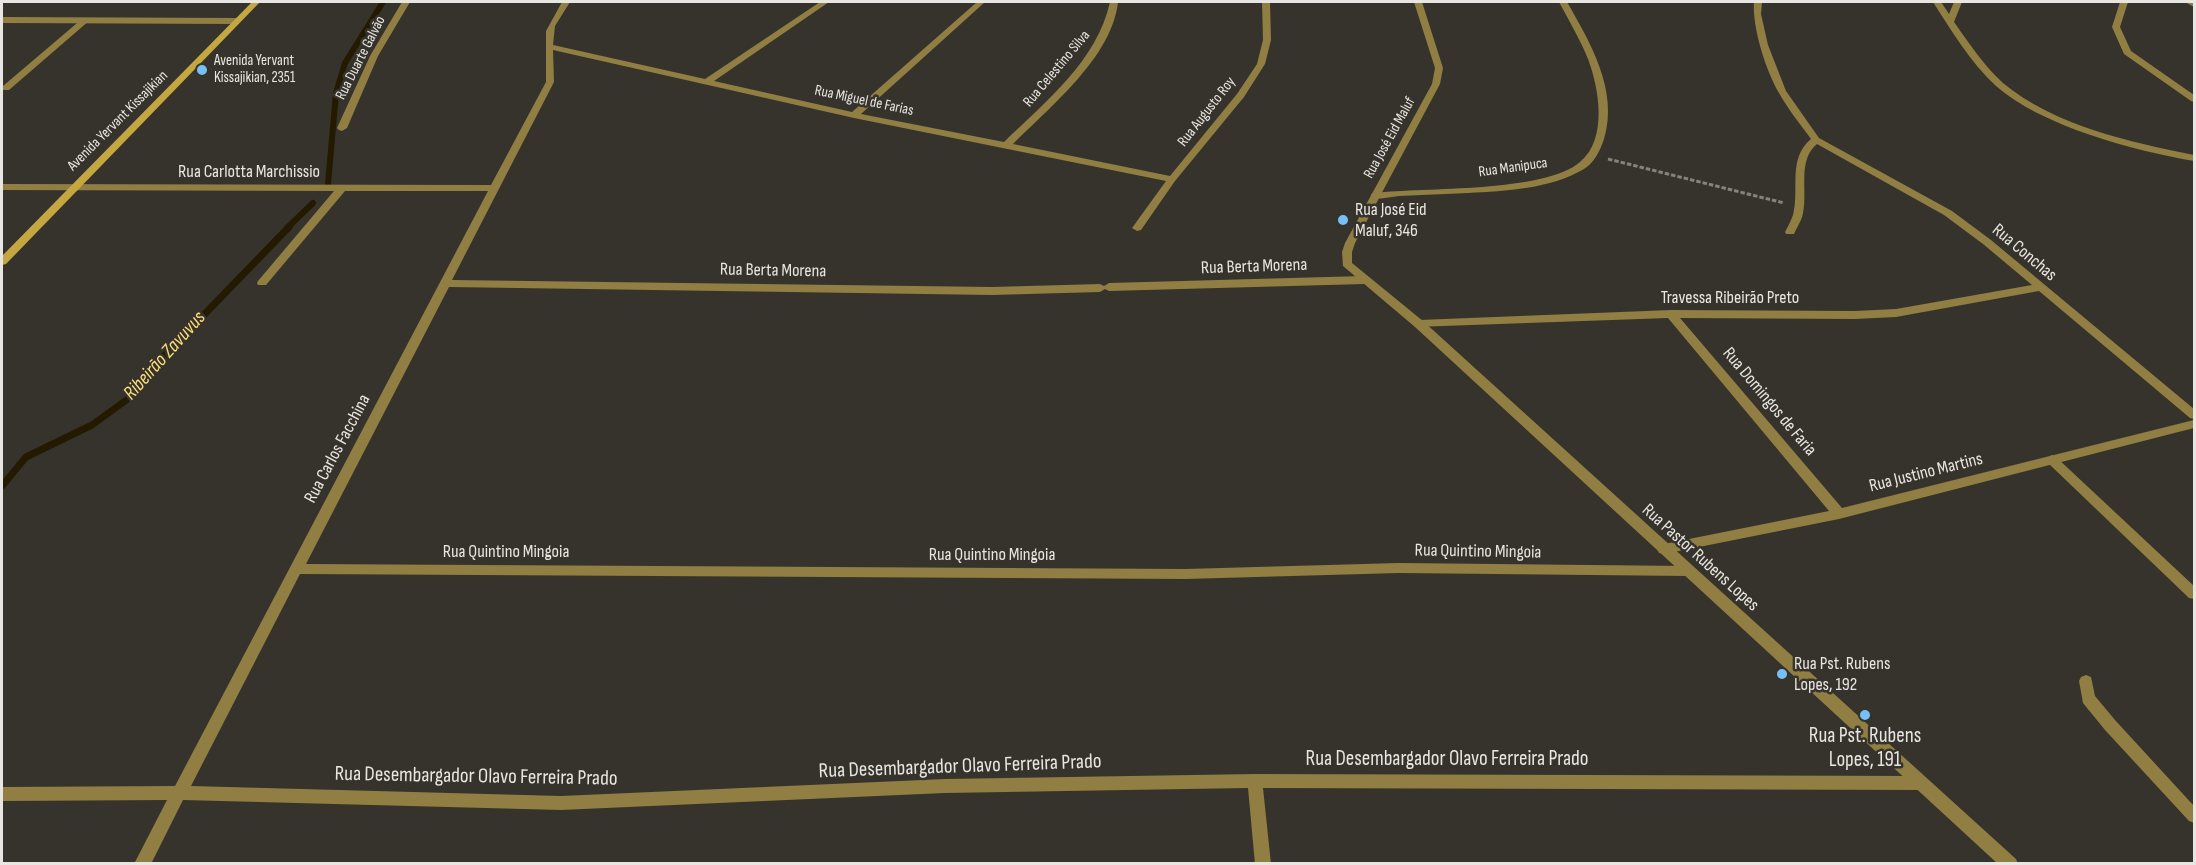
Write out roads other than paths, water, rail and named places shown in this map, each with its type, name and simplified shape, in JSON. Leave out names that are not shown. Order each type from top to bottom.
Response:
[{"type":"main road","name":"Avenida Yervant Kissajikian","points":[[2,262],[256,2]]},
{"type":"street","name":"Rua Duarte Galvão","points":[[342,128],[365,75],[406,2]]},
{"type":"street","name":"Rua Carlos Facchina","points":[[142,864],[550,82],[549,36],[553,23],[566,2]]},
{"type":"street","points":[[708,81],[825,2]]},
{"type":"street","points":[[854,115],[981,2]]},
{"type":"street","name":"Rua Celestino Silva","points":[[1006,146],[1094,52],[1107,30],[1114,2]]},
{"type":"street","name":"Rua Augusto Roy","points":[[1137,228],[1172,178],[1241,95],[1261,64],[1267,40],[1266,2]]},
{"type":"street","name":"Rua José Eid Maluf","points":[[1364,280],[1347,264],[1347,252],[1436,84],[1439,68],[1418,2]]},
{"type":"street","name":"Rua Manipuca","points":[[1375,196],[1524,184],[1570,172],[1584,164],[1592,155],[1601,136],[1599,78],[1588,49],[1563,2]]},
{"type":"street","points":[[1758,2],[1757,14],[1764,45],[1782,91],[1816,140],[1804,150],[1799,207],[1790,232]]},
{"type":"street","points":[[1937,2],[1950,23],[1998,83],[2021,101],[2048,114],[2114,138],[2194,158]]},
{"type":"street","points":[[1950,23],[1958,2]]},
{"type":"street","points":[[2124,2],[2116,27],[2127,52],[2194,99]]},
{"type":"street","points":[[2189,2],[2194,5]]},
{"type":"street","points":[[2,20],[237,21]]},
{"type":"street","points":[[6,88],[86,20]]},
{"type":"street","name":"Rua Miguel de Farias","points":[[550,47],[854,115],[1172,178]]},
{"type":"street","name":"Rua Conchas","points":[[1816,140],[1948,213],[1987,242],[2194,415]]},
{"type":"street","name":"Rua Carlotta Marchissio","points":[[2,187],[496,188]]},
{"type":"street","points":[[262,283],[341,189]]},
{"type":"street","name":"Rua Berta Morena","points":[[446,283],[992,291],[1364,280]]},
{"type":"street","name":"Rua Pastor Rubens Lopes","points":[[1364,280],[1419,324],[2010,864]]},
{"type":"street","name":"Travessa Ribeirão Preto","points":[[1419,324],[1671,314],[1855,315],[1896,313],[2040,288]]},
{"type":"street","name":"Rua Domingos de Faria","points":[[1671,314],[1839,514]]},
{"type":"street","name":"Rua Justino Martins","points":[[1664,549],[1839,514],[2194,424]]},
{"type":"street","points":[[2052,460],[2194,594]]},
{"type":"street","name":"Rua Quintino Mingoia","points":[[295,569],[1185,574],[1399,568],[1687,571]]},
{"type":"street","points":[[2086,681],[2088,698],[2194,816]]},
{"type":"street","points":[[1256,781],[1263,864]]},
{"type":"street","name":"Rua Desembargador Olavo Ferreira Prado","points":[[2,794],[180,793],[561,803],[945,786],[1256,781],[1921,783]]},
{"type":"waterway","name":"Ribeirão Zavuvus","points":[[328,184],[336,93],[345,63],[383,2]]},
{"type":"waterway","name":"Ribeirão Zavuvus","points":[[287,228],[313,203]]},
{"type":"waterway","name":"Ribeirão Zavuvus","points":[[2,486],[26,457],[92,425],[136,393],[163,357],[289,227]]},
{"type":"place","name":"Avenida Yervant Kissajikian, 2351","points":[[202,70]]},
{"type":"place","name":"Rua José Eid Maluf, 346","points":[[1343,220]]},
{"type":"place","name":"Rua Pst. Rubens Lopes, 192","points":[[1782,674]]},
{"type":"place","name":"Rua Pst. Rubens Lopes, 191","points":[[1865,715]]}]
